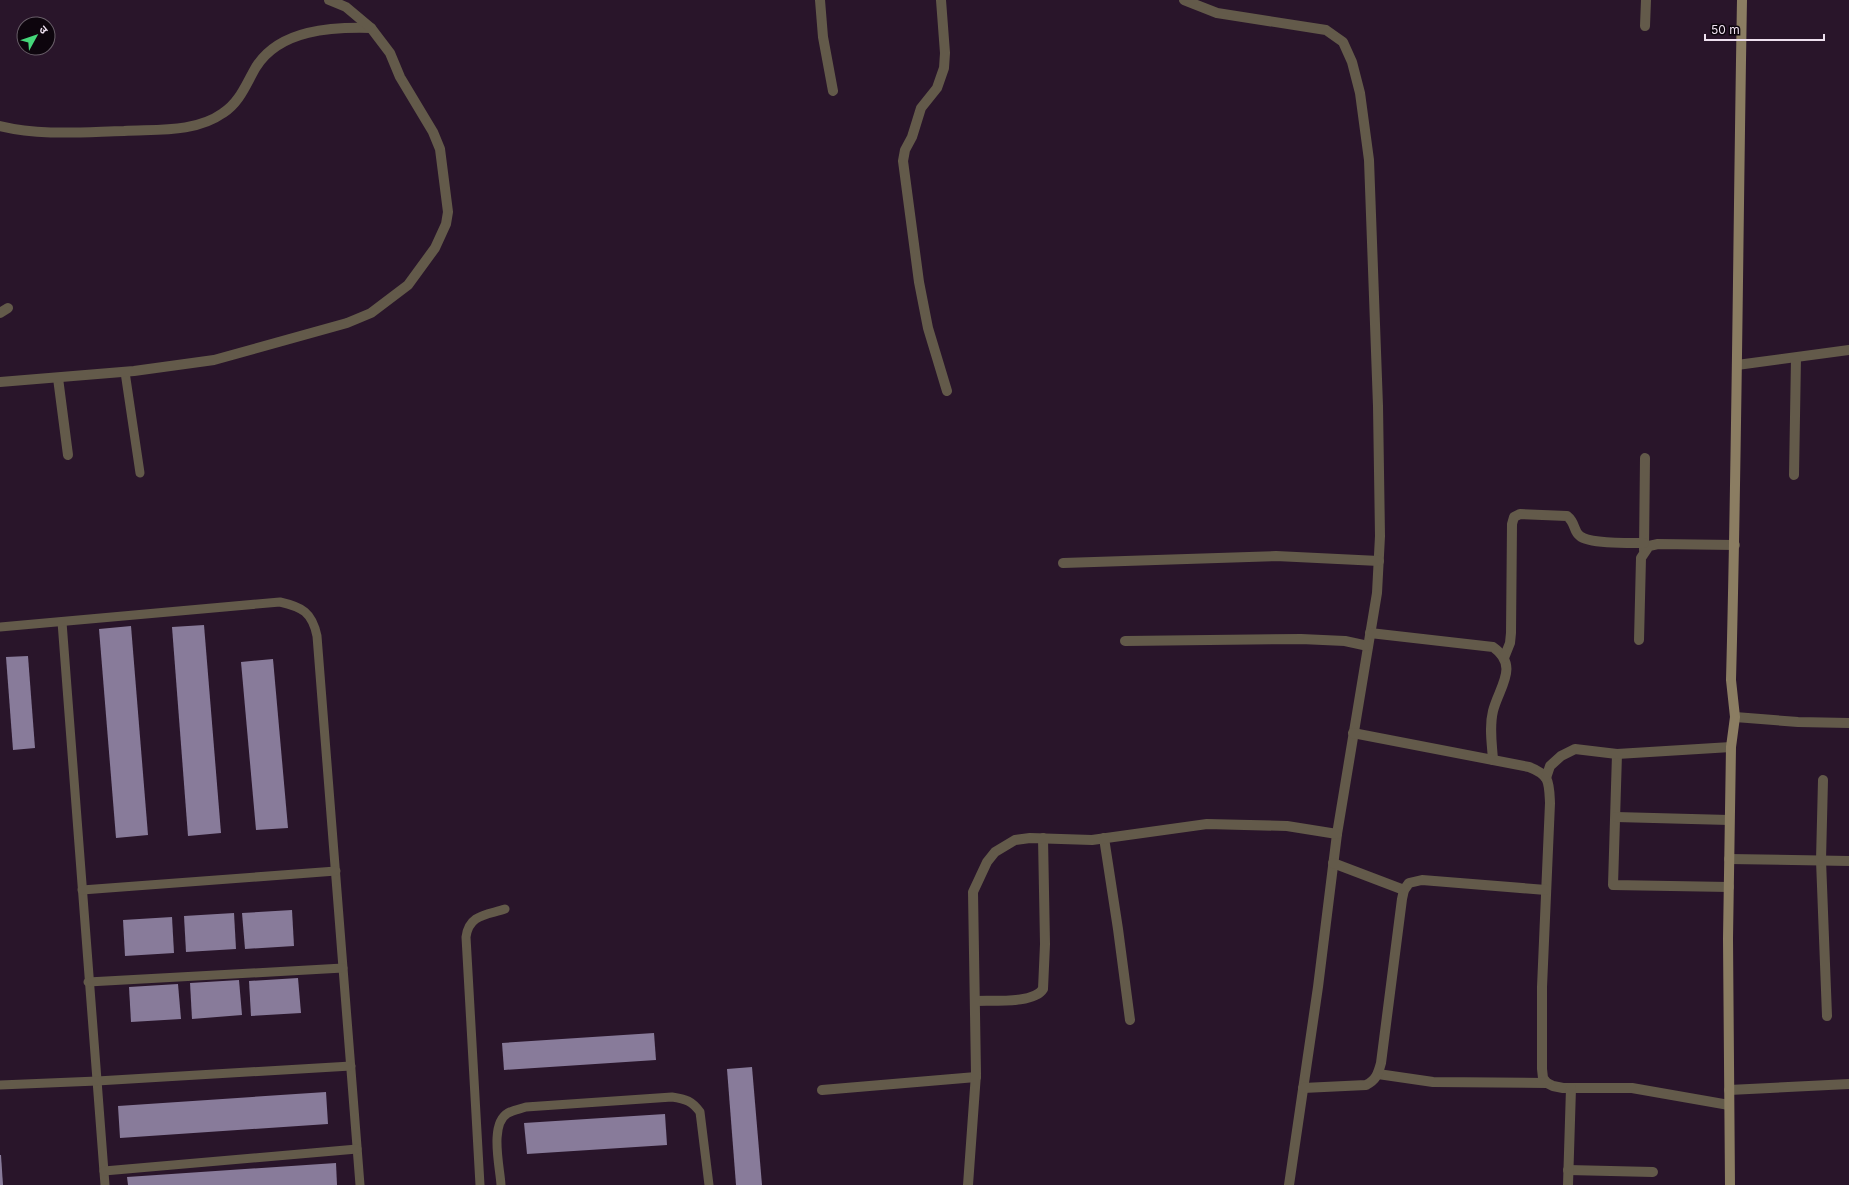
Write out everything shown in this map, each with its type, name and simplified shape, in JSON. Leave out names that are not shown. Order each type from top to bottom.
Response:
[{"type":"street","points":[[0,382],[125,372],[214,360],[347,323],[371,313],[389,301],[408,285],[435,248],[446,224],[448,212],[440,149],[433,132],[403,84],[390,53],[371,28],[346,7],[329,0]]},
{"type":"street","points":[[820,0],[823,37],[833,91]]},
{"type":"street","points":[[941,0],[945,53],[944,68],[937,88],[921,108],[912,137],[905,150],[903,161],[922,297],[928,328],[947,391]]},
{"type":"street","points":[[1184,0],[1217,13],[1326,30],[1343,42],[1352,62],[1360,93],[1369,160],[1378,406],[1379,561],[1377,593],[1336,834],[1289,1185]]},
{"type":"street","points":[[1645,26],[1646,0]]},
{"type":"street","points":[[1730,1185],[1729,820],[1730,747],[1735,717],[1731,680],[1738,365],[1742,0]]},
{"type":"street","points":[[0,126],[59,133],[169,129],[208,122],[223,114],[236,103],[257,66],[267,55],[284,43],[297,36],[322,29],[371,28]]},
{"type":"street","points":[[1738,365],[1849,350]]},
{"type":"street","points":[[1794,475],[1796,358]]},
{"type":"street","points":[[58,378],[68,455]]},
{"type":"street","points":[[1639,640],[1641,558],[1644,548],[1645,458]]},
{"type":"street","points":[[1504,658],[1512,633],[1512,524],[1514,517],[1520,514],[1567,516],[1573,520],[1576,533],[1585,539],[1644,548],[1658,544],[1735,545]]},
{"type":"street","points":[[1063,563],[1276,556],[1379,561]]},
{"type":"street","points":[[1370,633],[1493,647],[1504,658],[1507,665],[1504,682],[1494,706],[1491,723],[1493,760]]},
{"type":"street","points":[[1125,641],[1302,639],[1339,641],[1368,646]]},
{"type":"street","points":[[1735,717],[1798,722],[1849,723]]},
{"type":"street","points":[[1353,733],[1529,767],[1541,772],[1546,778],[1549,786],[1550,803],[1542,987],[1542,1069],[1543,1078],[1547,1083],[1553,1086],[1571,1088],[1632,1088],[1729,1105]]},
{"type":"street","points":[[1546,778],[1550,766],[1561,756],[1575,749],[1617,754],[1730,747]]},
{"type":"street","points":[[1617,754],[1614,884],[1729,886]]},
{"type":"street","points":[[1823,780],[1821,860],[1827,1016]]},
{"type":"street","points":[[1616,817],[1729,820]]},
{"type":"street","points":[[968,1185],[976,1077],[973,892],[987,862],[995,852],[1008,842],[1030,838],[1092,840],[1207,824],[1287,826],[1336,834]]},
{"type":"street","points":[[975,1001],[1020,1000],[1034,996],[1040,993],[1043,989],[1045,959],[1044,838]]},
{"type":"street","points":[[1104,838],[1130,1020]]},
{"type":"street","points":[[1729,859],[1849,861]]},
{"type":"street","points":[[1333,863],[1404,890]]},
{"type":"street","points":[[1303,1088],[1366,1085],[1374,1081],[1378,1074],[1381,1063],[1404,890],[1409,883],[1422,880],[1546,890]]},
{"type":"street","points":[[1378,1074],[1433,1082],[1547,1083]]},
{"type":"street","points":[[822,1090],[976,1077]]},
{"type":"street","points":[[1729,1090],[1849,1084]]},
{"type":"street","points":[[1568,1185],[1571,1088]]},
{"type":"street","points":[[1568,1170],[1654,1172]]},
{"type":"lane","points":[[125,372],[140,473]]},
{"type":"lane","points":[[0,627],[280,602],[298,606],[308,614],[315,623],[318,636],[360,1185]]},
{"type":"lane","points":[[62,622],[88,982],[105,1185]]},
{"type":"lane","points":[[82,890],[336,871]]},
{"type":"lane","points":[[480,1185],[466,937],[467,927],[476,918],[505,909]]},
{"type":"lane","points":[[88,982],[343,968]]},
{"type":"lane","points":[[0,1085],[97,1082],[351,1066]]},
{"type":"lane","points":[[502,1185],[496,1134],[500,1120],[508,1113],[526,1107],[672,1097],[686,1099],[695,1104],[700,1112],[709,1185]]},
{"type":"lane","points":[[104,1171],[357,1149]]},
{"type":"building","points":[[204,625],[221,833],[188,836],[172,627]]},
{"type":"building","points":[[131,626],[148,835],[116,838],[99,629]]},
{"type":"building","points":[[28,656],[35,748],[13,750],[6,657]]},
{"type":"building","points":[[273,659],[288,828],[256,830],[241,662]]},
{"type":"building","points":[[292,910],[294,946],[245,949],[242,913]]},
{"type":"building","points":[[234,913],[236,949],[186,952],[184,916]]},
{"type":"building","points":[[172,917],[174,953],[125,956],[123,920]]},
{"type":"building","points":[[298,978],[301,1013],[251,1016],[249,981]]},
{"type":"building","points":[[239,980],[242,1015],[192,1019],[190,983]]},
{"type":"building","points":[[178,984],[181,1019],[131,1022],[129,987]]},
{"type":"building","points":[[654,1033],[656,1060],[504,1070],[502,1043]]},
{"type":"building","points":[[752,1067],[762,1185],[736,1185],[727,1069]]},
{"type":"building","points":[[326,1092],[328,1124],[120,1138],[118,1106]]},
{"type":"building","points":[[665,1114],[667,1145],[527,1154],[524,1123]]},
{"type":"building","points":[[1,1155],[3,1185],[0,1185]]},
{"type":"building","points":[[336,1163],[337,1185],[128,1185],[127,1177]]}]
